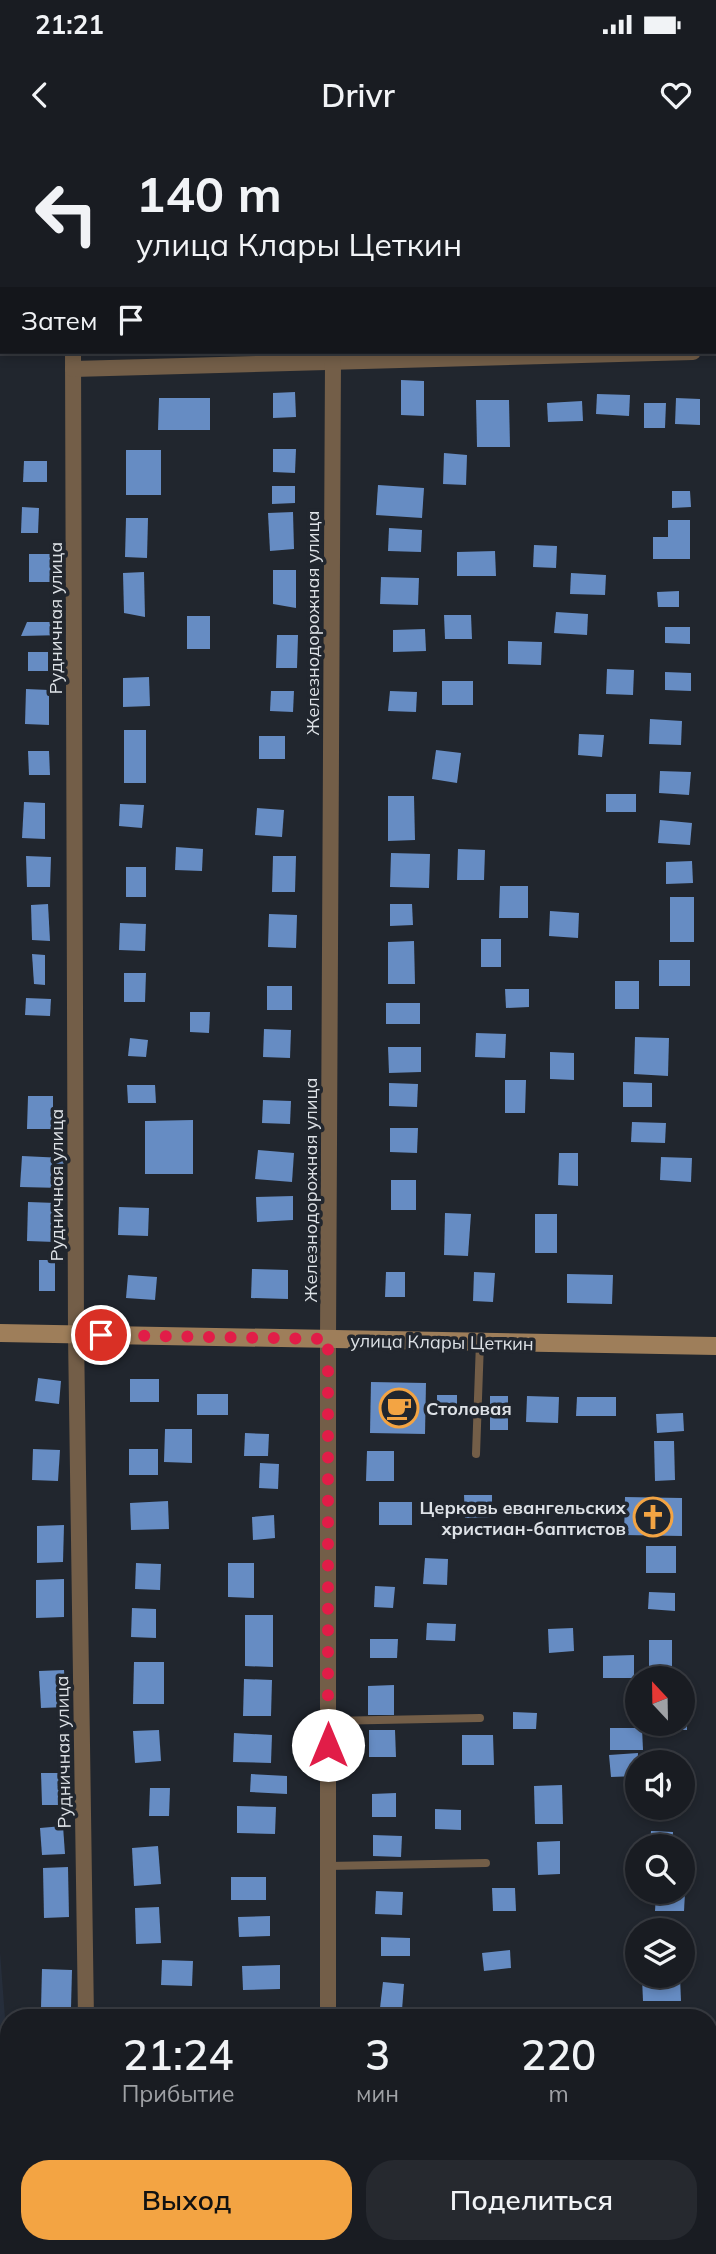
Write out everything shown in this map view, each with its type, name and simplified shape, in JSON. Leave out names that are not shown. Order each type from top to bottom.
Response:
[{"type":"street","name":"Рудничная улица","points":[[73,354],[76,1335],[86,2009]]},
{"type":"street","points":[[73,369],[621,354]]},
{"type":"street","name":"Железнодорожная улица","points":[[328,2009],[333,362]]},
{"type":"street","name":"улица Клары Цеткин","points":[[0,1333],[716,1346]]},
{"type":"lane","points":[[476,1454],[480,1342]]},
{"type":"lane","points":[[328,1721],[480,1718]]},
{"type":"lane","points":[[328,1866],[486,1863]]},
{"type":"shaded area","points":[[0,1952],[4,2009],[0,2009]]},
{"type":"building","points":[[401,380],[424,381],[424,416],[401,415]]},
{"type":"building","points":[[295,392],[296,417],[273,418],[273,393]]},
{"type":"building","points":[[597,394],[630,395],[629,416],[596,414]]},
{"type":"building","points":[[159,398],[210,398],[210,430],[158,430]]},
{"type":"building","points":[[676,398],[700,399],[700,425],[675,424]]},
{"type":"building","points":[[476,400],[509,400],[510,447],[477,447]]},
{"type":"building","points":[[582,401],[583,421],[548,422],[547,403]]},
{"type":"building","points":[[644,403],[666,403],[665,428],[644,428]]},
{"type":"building","points":[[273,449],[296,449],[295,473],[273,472]]},
{"type":"building","points":[[126,450],[161,450],[161,495],[126,495]]},
{"type":"building","points":[[444,453],[467,455],[466,485],[443,484]]},
{"type":"building","points":[[24,461],[47,461],[47,482],[23,482]]},
{"type":"building","points":[[378,485],[424,488],[422,518],[376,515]]},
{"type":"building","points":[[272,486],[295,486],[295,503],[272,504]]},
{"type":"building","points":[[672,491],[690,491],[691,507],[672,508]]},
{"type":"building","points":[[22,507],[39,508],[38,533],[21,533]]},
{"type":"building","points":[[293,512],[294,549],[270,551],[268,513]]},
{"type":"building","points":[[126,518],[148,518],[147,558],[125,557]]},
{"type":"building","points":[[668,520],[690,520],[690,559],[653,559],[653,537],[668,537]]},
{"type":"building","points":[[389,528],[422,530],[421,552],[388,551]]},
{"type":"building","points":[[534,545],[557,546],[556,568],[533,567]]},
{"type":"building","points":[[495,551],[496,576],[457,576],[457,552]]},
{"type":"building","points":[[29,554],[63,554],[63,582],[29,582]]},
{"type":"building","points":[[273,570],[296,570],[296,608],[273,604]]},
{"type":"building","points":[[144,572],[145,617],[124,613],[123,573]]},
{"type":"building","points":[[571,573],[606,575],[605,595],[570,594]]},
{"type":"building","points":[[381,577],[419,578],[418,605],[380,604]]},
{"type":"building","points":[[679,591],[679,607],[658,607],[657,592]]},
{"type":"building","points":[[556,612],[588,614],[587,635],[554,633]]},
{"type":"building","points":[[444,615],[471,615],[472,639],[445,639]]},
{"type":"building","points":[[187,616],[210,616],[210,649],[187,649]]},
{"type":"building","points":[[27,622],[64,622],[64,635],[21,636]]},
{"type":"building","points":[[665,627],[690,627],[690,644],[665,643]]},
{"type":"building","points":[[425,629],[426,651],[393,652],[393,630]]},
{"type":"building","points":[[277,635],[298,635],[297,668],[276,668]]},
{"type":"building","points":[[508,641],[542,642],[541,665],[508,664]]},
{"type":"building","points":[[28,652],[48,652],[48,671],[28,671]]},
{"type":"building","points":[[607,669],[634,670],[633,695],[606,694]]},
{"type":"building","points":[[665,672],[691,673],[691,691],[665,690]]},
{"type":"building","points":[[149,677],[150,706],[123,707],[123,678]]},
{"type":"building","points":[[442,681],[473,681],[473,705],[442,705]]},
{"type":"building","points":[[26,689],[49,690],[49,725],[25,724]]},
{"type":"building","points":[[271,691],[294,691],[293,712],[270,711]]},
{"type":"building","points":[[390,691],[417,692],[416,712],[388,711]]},
{"type":"building","points":[[650,719],[682,721],[681,745],[649,744]]},
{"type":"building","points":[[124,730],[146,730],[146,783],[124,783]]},
{"type":"building","points":[[579,734],[604,735],[602,757],[578,755]]},
{"type":"building","points":[[259,736],[285,736],[285,759],[259,759]]},
{"type":"building","points":[[436,750],[461,753],[457,783],[432,779]]},
{"type":"building","points":[[28,751],[49,751],[50,775],[29,775]]},
{"type":"building","points":[[660,771],[691,772],[689,795],[659,793]]},
{"type":"building","points":[[606,794],[636,794],[636,812],[606,812]]},
{"type":"building","points":[[388,796],[414,796],[415,840],[388,841]]},
{"type":"building","points":[[24,802],[45,803],[45,839],[22,838]]},
{"type":"building","points":[[120,804],[144,805],[142,828],[119,826]]},
{"type":"building","points":[[257,808],[284,810],[282,837],[255,835]]},
{"type":"building","points":[[660,820],[692,823],[690,845],[658,843]]},
{"type":"building","points":[[176,847],[203,849],[202,871],[175,870]]},
{"type":"building","points":[[458,849],[485,850],[484,880],[457,880]]},
{"type":"building","points":[[391,853],[430,854],[429,888],[390,887]]},
{"type":"building","points":[[26,856],[51,857],[50,887],[27,887]]},
{"type":"building","points":[[273,856],[296,856],[295,892],[272,892]]},
{"type":"building","points":[[692,861],[693,883],[666,884],[666,862]]},
{"type":"building","points":[[126,867],[146,867],[146,897],[126,897]]},
{"type":"building","points":[[500,886],[528,886],[528,918],[499,918]]},
{"type":"building","points":[[670,897],[694,897],[694,942],[670,942]]},
{"type":"building","points":[[48,904],[50,941],[32,940],[31,905]]},
{"type":"building","points":[[390,904],[412,904],[413,925],[390,926]]},
{"type":"building","points":[[550,911],[579,913],[578,938],[549,936]]},
{"type":"building","points":[[269,914],[297,915],[296,948],[268,947]]},
{"type":"building","points":[[120,923],[146,924],[145,951],[119,950]]},
{"type":"building","points":[[481,939],[501,939],[501,967],[481,967]]},
{"type":"building","points":[[414,941],[415,984],[388,984],[388,942]]},
{"type":"building","points":[[32,954],[45,955],[45,985],[34,984]]},
{"type":"building","points":[[659,960],[690,960],[690,986],[659,986]]},
{"type":"building","points":[[124,973],[146,973],[145,1002],[124,1002]]},
{"type":"building","points":[[615,981],[639,981],[639,1009],[615,1009]]},
{"type":"building","points":[[267,986],[292,986],[292,1010],[267,1010]]},
{"type":"building","points":[[505,989],[529,989],[529,1007],[506,1008]]},
{"type":"building","points":[[26,998],[51,999],[50,1016],[25,1015]]},
{"type":"building","points":[[386,1003],[420,1003],[420,1024],[386,1024]]},
{"type":"building","points":[[190,1012],[210,1012],[209,1033],[190,1032]]},
{"type":"building","points":[[264,1029],[291,1030],[290,1058],[263,1057]]},
{"type":"building","points":[[476,1033],[506,1034],[505,1058],[475,1057]]},
{"type":"building","points":[[635,1037],[669,1038],[668,1076],[634,1074]]},
{"type":"building","points":[[130,1038],[148,1040],[146,1057],[128,1056]]},
{"type":"building","points":[[388,1047],[421,1047],[421,1072],[389,1073]]},
{"type":"building","points":[[550,1052],[574,1053],[574,1080],[550,1079]]},
{"type":"building","points":[[505,1080],[526,1080],[525,1113],[505,1113]]},
{"type":"building","points":[[623,1082],[652,1083],[652,1107],[623,1107]]},
{"type":"building","points":[[389,1083],[418,1084],[417,1107],[389,1106]]},
{"type":"building","points":[[127,1085],[155,1085],[156,1103],[128,1103]]},
{"type":"building","points":[[28,1096],[53,1096],[53,1129],[27,1129]]},
{"type":"building","points":[[263,1100],[291,1101],[290,1124],[262,1123]]},
{"type":"building","points":[[193,1120],[193,1174],[145,1174],[145,1121]]},
{"type":"building","points":[[632,1122],[666,1123],[665,1143],[631,1142]]},
{"type":"building","points":[[390,1128],[418,1128],[417,1153],[390,1152]]},
{"type":"building","points":[[258,1150],[294,1153],[292,1182],[255,1179]]},
{"type":"building","points":[[559,1153],[578,1153],[578,1186],[558,1185]]},
{"type":"building","points":[[22,1156],[64,1158],[62,1188],[20,1187]]},
{"type":"building","points":[[661,1157],[692,1158],[691,1182],[660,1180]]},
{"type":"building","points":[[391,1180],[416,1180],[416,1210],[391,1210]]},
{"type":"building","points":[[293,1196],[293,1220],[257,1222],[256,1197]]},
{"type":"building","points":[[28,1202],[56,1203],[55,1242],[27,1241]]},
{"type":"building","points":[[119,1207],[149,1208],[148,1236],[118,1235]]},
{"type":"building","points":[[445,1213],[471,1214],[468,1256],[444,1255]]},
{"type":"building","points":[[535,1214],[557,1214],[557,1253],[535,1253]]},
{"type":"building","points":[[39,1260],[55,1260],[55,1291],[39,1291]]},
{"type":"building","points":[[252,1269],[288,1270],[288,1299],[251,1298]]},
{"type":"building","points":[[386,1272],[405,1272],[405,1297],[385,1297]]},
{"type":"building","points":[[474,1272],[495,1273],[493,1302],[473,1301]]},
{"type":"building","points":[[567,1274],[613,1275],[612,1304],[567,1303]]},
{"type":"building","points":[[128,1275],[157,1277],[155,1300],[126,1298]]},
{"type":"building","points":[[38,1378],[61,1381],[59,1404],[35,1401]]},
{"type":"building","points":[[130,1379],[159,1379],[159,1402],[130,1402]]},
{"type":"building","points":[[371,1382],[426,1383],[425,1434],[370,1433]]},
{"type":"building","points":[[197,1394],[228,1394],[228,1415],[197,1415]]},
{"type":"building","points":[[437,1395],[457,1395],[457,1409],[437,1409]]},
{"type":"building","points":[[490,1396],[508,1396],[508,1430],[490,1430]]},
{"type":"building","points":[[527,1396],[559,1397],[558,1423],[526,1422]]},
{"type":"building","points":[[577,1397],[616,1397],[616,1416],[576,1416]]},
{"type":"building","points":[[683,1413],[684,1431],[657,1433],[656,1414]]},
{"type":"building","points":[[165,1429],[192,1429],[192,1463],[164,1462]]},
{"type":"building","points":[[245,1433],[269,1434],[268,1456],[244,1456]]},
{"type":"building","points":[[654,1441],[674,1441],[675,1480],[655,1481]]},
{"type":"building","points":[[33,1449],[60,1450],[58,1481],[32,1480]]},
{"type":"building","points":[[129,1449],[158,1449],[158,1475],[129,1475]]},
{"type":"building","points":[[367,1451],[394,1451],[394,1481],[366,1481]]},
{"type":"building","points":[[260,1463],[279,1464],[278,1489],[259,1488]]},
{"type":"building","points":[[464,1495],[492,1495],[492,1517],[465,1518]]},
{"type":"building","points":[[625,1497],[682,1498],[682,1536],[624,1535]]},
{"type":"building","points":[[168,1501],[169,1529],[131,1530],[130,1503]]},
{"type":"building","points":[[379,1502],[412,1502],[412,1525],[379,1525]]},
{"type":"building","points":[[274,1515],[275,1538],[253,1540],[252,1517]]},
{"type":"building","points":[[64,1525],[63,1562],[37,1563],[37,1526]]},
{"type":"building","points":[[646,1546],[676,1546],[676,1573],[646,1573]]},
{"type":"building","points":[[425,1558],[448,1559],[447,1585],[423,1584]]},
{"type":"building","points":[[136,1563],[161,1564],[160,1590],[135,1589]]},
{"type":"building","points":[[228,1563],[254,1563],[254,1598],[228,1597]]},
{"type":"building","points":[[64,1579],[64,1617],[36,1618],[36,1580]]},
{"type":"building","points":[[375,1586],[395,1587],[393,1608],[374,1607]]},
{"type":"building","points":[[649,1592],[675,1593],[675,1611],[648,1609]]},
{"type":"building","points":[[132,1608],[156,1609],[156,1638],[131,1637]]},
{"type":"building","points":[[245,1615],[273,1615],[273,1667],[245,1666]]},
{"type":"building","points":[[427,1623],[456,1624],[455,1641],[426,1640]]},
{"type":"building","points":[[573,1628],[574,1651],[549,1653],[548,1629]]},
{"type":"building","points":[[370,1639],[398,1639],[397,1658],[370,1658]]},
{"type":"building","points":[[649,1640],[672,1640],[672,1666],[649,1666]]},
{"type":"building","points":[[634,1655],[634,1666],[625,1666],[625,1678],[603,1678],[603,1656]]},
{"type":"building","points":[[134,1662],[164,1662],[164,1704],[133,1704]]},
{"type":"building","points":[[64,1670],[66,1707],[41,1708],[39,1671]]},
{"type":"building","points":[[244,1679],[272,1680],[271,1716],[243,1716]]},
{"type":"building","points":[[394,1685],[394,1715],[368,1715],[368,1686]]},
{"type":"building","points":[[513,1712],[537,1713],[536,1729],[513,1729]]},
{"type":"building","points":[[610,1728],[625,1728],[625,1736],[642,1736],[643,1750],[610,1750]]},
{"type":"building","points":[[159,1730],[161,1761],[135,1763],[133,1731]]},
{"type":"building","points":[[369,1730],[395,1730],[396,1757],[369,1757]]},
{"type":"building","points":[[234,1733],[272,1735],[271,1763],[233,1762]]},
{"type":"building","points":[[462,1735],[493,1735],[494,1765],[462,1765]]},
{"type":"building","points":[[625,1754],[625,1776],[611,1777],[609,1755]]},
{"type":"building","points":[[41,1773],[65,1773],[65,1805],[42,1805]]},
{"type":"building","points":[[251,1774],[287,1776],[287,1794],[250,1792]]},
{"type":"building","points":[[562,1785],[563,1824],[535,1824],[534,1786]]},
{"type":"building","points":[[150,1788],[170,1788],[169,1816],[149,1816]]},
{"type":"building","points":[[396,1793],[396,1817],[372,1817],[372,1794]]},
{"type":"building","points":[[237,1806],[276,1807],[275,1834],[237,1833]]},
{"type":"building","points":[[435,1809],[461,1810],[461,1830],[435,1829]]},
{"type":"building","points":[[63,1826],[65,1854],[42,1855],[40,1828]]},
{"type":"building","points":[[651,1831],[673,1832],[673,1834],[651,1834]]},
{"type":"building","points":[[373,1835],[402,1836],[401,1857],[373,1856]]},
{"type":"building","points":[[560,1841],[560,1874],[538,1875],[537,1842]]},
{"type":"building","points":[[158,1846],[161,1884],[134,1886],[132,1848]]},
{"type":"building","points":[[68,1867],[69,1917],[44,1918],[43,1868]]},
{"type":"building","points":[[231,1877],[266,1877],[266,1900],[231,1900]]},
{"type":"building","points":[[492,1888],[515,1888],[516,1911],[493,1911]]},
{"type":"building","points":[[376,1891],[403,1892],[402,1915],[375,1914]]},
{"type":"building","points":[[655,1904],[684,1904],[684,1911],[655,1911]]},
{"type":"building","points":[[159,1907],[161,1943],[136,1944],[135,1908]]},
{"type":"building","points":[[270,1916],[270,1936],[239,1937],[238,1917]]},
{"type":"building","points":[[381,1937],[410,1938],[410,1956],[381,1956]]},
{"type":"building","points":[[510,1950],[511,1968],[484,1971],[482,1953]]},
{"type":"building","points":[[162,1960],[193,1961],[192,1986],[161,1985]]},
{"type":"building","points":[[280,1965],[280,1989],[243,1990],[242,1966]]},
{"type":"building","points":[[42,1969],[72,1970],[71,2008],[41,2008]]},
{"type":"building","points":[[383,1982],[404,1984],[402,2009],[380,2008]]},
{"type":"building","points":[[642,1988],[680,1988],[681,2001],[643,2001]]},
{"type":"place","name":"Столовая","points":[[399,1408]]},
{"type":"place","name":"Церковь евангельских христиан-баптистов","points":[[653,1517]]},
{"type":"route","points":[[101,1335],[328,1339],[328,1745]]}]
